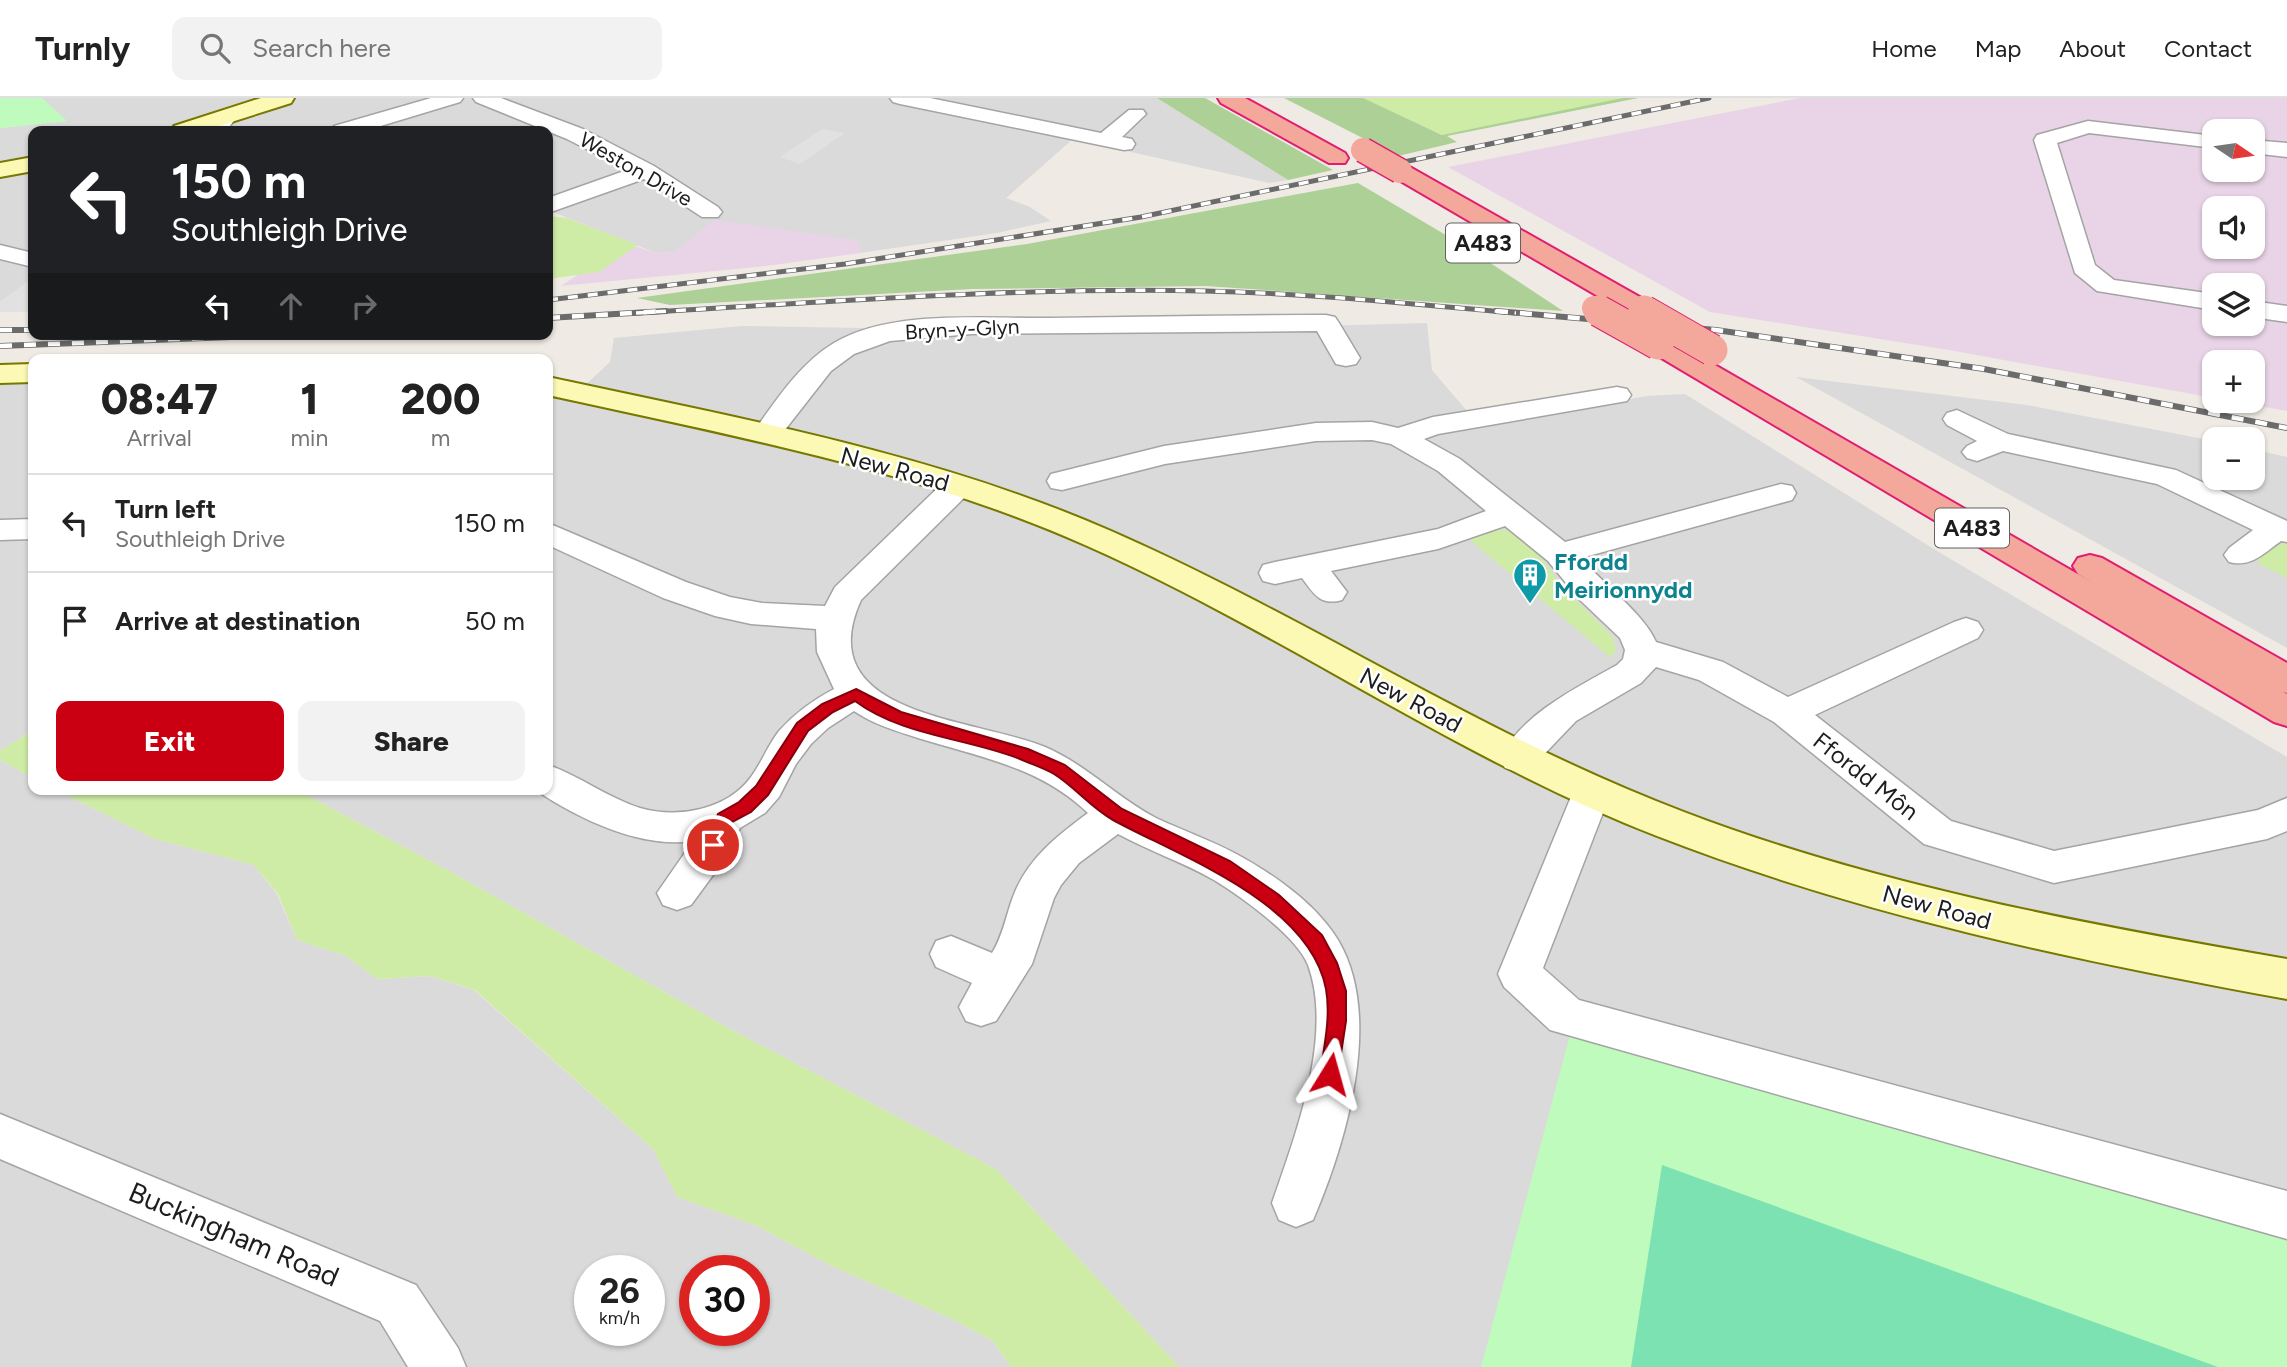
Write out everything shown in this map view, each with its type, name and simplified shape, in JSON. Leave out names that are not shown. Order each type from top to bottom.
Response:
[{"type":"highway","name":"A483","points":[[1229,98],[1372,178],[2287,712]]},
{"type":"highway","name":"A483","points":[[1268,98],[2287,680]]},
{"type":"main road","points":[[221,125],[282,98]]},
{"type":"main road","points":[[0,170],[28,165]]},
{"type":"main road","points":[[0,374],[28,373]]},
{"type":"main road","name":"New Road","points":[[553,387],[767,434],[958,486],[1091,535],[1174,573],[1518,758],[1592,792],[1838,881],[1976,918],[2122,951],[2287,979]]},
{"type":"street","points":[[359,126],[453,98]]},
{"type":"street","name":"Weston Drive","points":[[483,98],[575,134],[646,172],[710,212]]},
{"type":"street","points":[[901,98],[1115,142],[1136,114]]},
{"type":"street","points":[[983,116],[1006,98]]},
{"type":"street","points":[[2202,141],[2088,127],[2045,140],[2084,268],[2106,286],[2202,300]]},
{"type":"street","points":[[2265,147],[2287,150]]},
{"type":"street","points":[[553,204],[646,172]]},
{"type":"street","points":[[2,253],[28,259]]},
{"type":"street","points":[[2265,311],[2287,314]]},
{"type":"street","name":"Bryn-y-Glyn","points":[[767,434],[810,377],[827,360],[846,347],[871,337],[930,329],[1201,330],[1326,323],[1346,358]]},
{"type":"street","points":[[1401,437],[1433,426],[1617,395]]},
{"type":"street","points":[[1957,419],[1988,447],[2103,464],[2183,483],[2226,507],[2282,530]]},
{"type":"street","points":[[1062,481],[1116,479],[1164,455],[1316,432],[1371,431],[1401,437],[1449,464],[1559,554],[1592,592],[1635,632],[1642,650],[1640,664],[1563,712],[1518,758]]},
{"type":"street","points":[[2103,464],[2103,483],[2138,499]]},
{"type":"street","points":[[958,486],[847,595],[836,618],[832,642],[847,681],[856,694],[874,707],[896,717],[977,738],[1059,769],[1116,814],[1224,866],[1294,919],[1315,941],[1328,963],[1336,991],[1335,1050],[1319,1132],[1296,1203]]},
{"type":"street","points":[[1559,554],[1774,504]]},
{"type":"street","points":[[1275,573],[1360,554],[1443,540],[1466,533],[1508,512]]},
{"type":"street","points":[[0,530],[28,529]]},
{"type":"street","points":[[2240,555],[2282,530]]},
{"type":"street","points":[[553,535],[706,602],[750,613],[791,618],[836,618]]},
{"type":"street","points":[[1311,566],[1330,593]]},
{"type":"street","points":[[1787,713],[1956,645]]},
{"type":"street","name":"Ffordd Môn","points":[[1642,650],[1711,671],[1787,713],[1938,833],[2054,867],[2280,824]]},
{"type":"street","points":[[553,782],[639,823],[694,826],[724,819],[745,807],[762,791],[802,727],[827,708],[856,694]]},
{"type":"street","points":[[1592,792],[1519,974],[1566,1016],[2287,1215]]},
{"type":"street","points":[[951,954],[991,992],[1017,951],[1034,895],[1047,873],[1065,852],[1116,814]]},
{"type":"street","points":[[677,893],[713,845],[724,819]]},
{"type":"street","name":"Buckingham Road","points":[[0,1136],[398,1303],[439,1367]]},
{"type":"shaded area","points":[[42,98],[1157,98],[1288,180],[1269,183],[1073,139],[1006,198],[1030,207],[1051,221],[997,233],[860,253],[859,242],[854,240],[698,233],[675,252],[656,253],[553,212],[553,126],[28,126],[28,282],[0,302],[0,128],[66,121]]},
{"type":"shaded area","points":[[1800,98],[2287,98],[2287,411],[2265,407],[2265,350],[2202,350],[2202,396],[1949,350],[1710,312],[1448,167]]},
{"type":"shaded area","points":[[822,129],[845,133],[800,164],[780,157]]},
{"type":"shaded area","points":[[714,220],[854,240],[859,242],[860,253],[766,266],[561,286],[626,243],[656,253],[675,252]]},
{"type":"shaded area","points":[[28,282],[28,312],[0,312],[0,302]]},
{"type":"shaded area","points":[[1427,323],[1432,370],[1478,424],[1647,396],[1685,394],[1942,554],[2287,757],[2287,1220],[1482,1367],[1179,1367],[996,1169],[730,1029],[451,872],[306,795],[553,795],[553,397],[570,399],[610,362],[614,338],[742,326],[861,328],[915,337]]},
{"type":"shaded area","points":[[1796,377],[2027,405],[2202,439],[2202,490],[2265,490],[2265,452],[2287,457],[2287,648]]},
{"type":"shaded area","points":[[28,381],[28,733],[0,751],[0,382]]},
{"type":"shaded area","points":[[0,760],[28,775],[28,795],[66,795],[155,839],[254,865],[277,894],[297,940],[346,956],[377,979],[430,976],[474,990],[653,1149],[677,1197],[755,1225],[830,1265],[952,1319],[993,1341],[1011,1367],[0,1367]]},
{"type":"green space","points":[[0,98],[42,98],[67,121],[0,128]]},
{"type":"green space","points":[[1157,98],[1205,98],[1333,170],[1288,180]]},
{"type":"green space","points":[[1284,98],[1363,98],[1442,135],[1623,98],[1638,98],[1447,136],[1457,142],[1398,156]]},
{"type":"green space","points":[[1362,98],[1638,98],[1445,136]]},
{"type":"green space","points":[[1358,183],[1466,247],[1563,311],[1206,286],[972,289],[670,305],[637,298],[1027,244]]},
{"type":"green space","points":[[553,217],[567,218],[638,245],[599,272],[553,278]]},
{"type":"green space","points":[[1485,528],[1508,531],[1539,554],[1562,586],[1613,637],[1616,650],[1611,658],[1470,540]]},
{"type":"green space","points":[[2287,541],[2287,578],[2259,564],[2257,556]]},
{"type":"green space","points":[[28,733],[28,775],[0,760],[0,751]]},
{"type":"green space","points":[[66,795],[306,795],[451,872],[730,1029],[996,1169],[1179,1367],[1011,1367],[993,1341],[952,1319],[830,1265],[755,1225],[677,1197],[653,1149],[475,990],[430,976],[377,979],[346,956],[297,940],[278,894],[254,865],[155,839]]},
{"type":"green space","points":[[1573,1024],[2287,1220],[2287,1367],[1481,1367]]},
{"type":"green space","points":[[1662,1165],[2218,1367],[1631,1367]]},
{"type":"railway","points":[[553,299],[845,264],[1141,217],[1709,98]]},
{"type":"railway","points":[[636,313],[920,296],[1133,290],[1282,294],[1516,313]]},
{"type":"railway","points":[[553,318],[666,311]]},
{"type":"railway","points":[[1496,311],[1716,330],[1984,369],[2287,428]]},
{"type":"railway","points":[[0,330],[28,330]]},
{"type":"railway","points":[[0,346],[152,340]]},
{"type":"place","name":"Ffordd Meirionnydd","points":[[1530,605]]},
{"type":"route","points":[[713,845],[724,819],[745,807],[762,791],[802,727],[827,708],[856,694],[874,707],[896,717],[977,738],[1023,754],[1059,769],[1116,814],[1224,866],[1294,919],[1315,941],[1328,963],[1336,991],[1335,1050],[1330,1074]]}]
